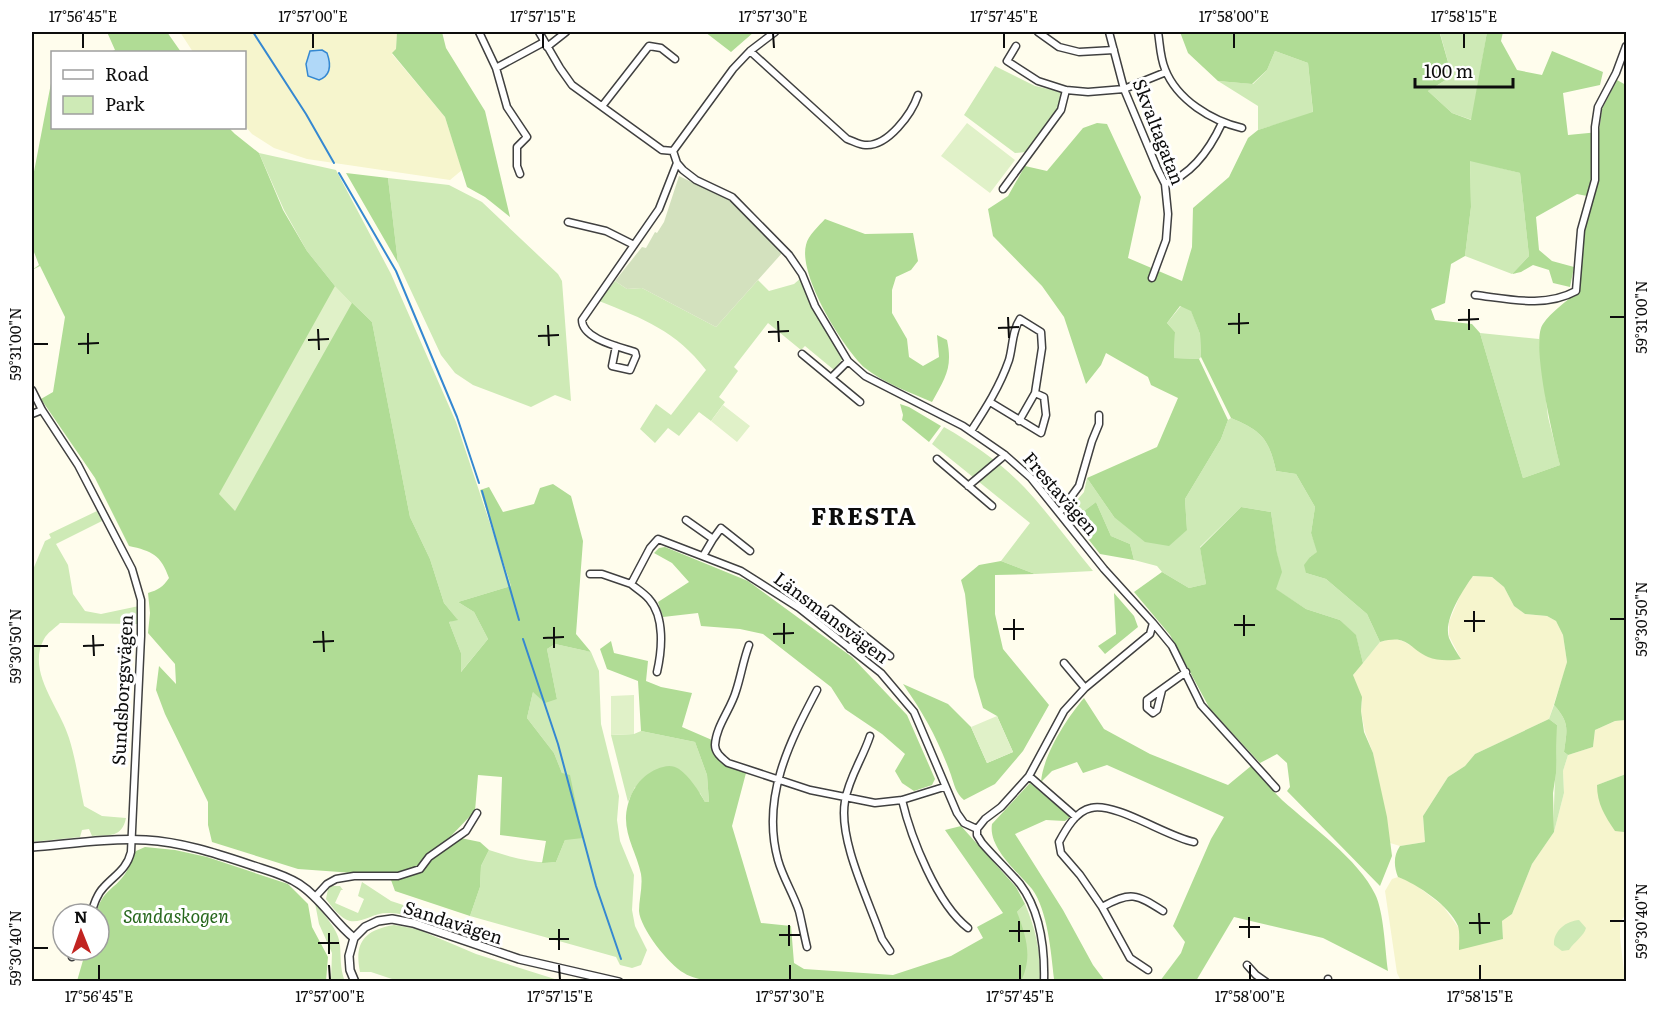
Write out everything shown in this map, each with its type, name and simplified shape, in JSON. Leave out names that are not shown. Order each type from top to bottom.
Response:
[{"type":"street","points":[[479,32],[496,68],[507,107],[527,137],[518,147],[517,166],[520,174]]},
{"type":"street","points":[[539,32],[572,85],[603,105],[662,150],[673,152]]},
{"type":"street","points":[[496,68],[566,32]]},
{"type":"street","points":[[673,152],[733,69],[750,51],[776,32]]},
{"type":"street","points":[[1038,32],[1059,47],[1079,52],[1114,50]]},
{"type":"street","name":"Skvaltagatan","points":[[1109,32],[1124,89],[1165,184],[1168,214],[1166,240],[1152,278]]},
{"type":"street","points":[[1158,32],[1161,58],[1166,72],[1177,89],[1194,105],[1222,123],[1242,128]]},
{"type":"street","points":[[603,105],[649,46],[661,48],[675,59]]},
{"type":"street","points":[[1016,46],[1007,61],[1038,81],[1066,90],[1088,92],[1124,89],[1166,72]]},
{"type":"street","points":[[1475,295],[1533,302],[1562,299],[1576,291],[1581,230],[1595,180],[1595,127],[1598,107],[1616,73],[1626,46]]},
{"type":"street","points":[[750,51],[847,139],[867,146],[888,138],[915,104],[918,95]]},
{"type":"street","points":[[1003,189],[1061,110],[1066,90]]},
{"type":"street","points":[[1165,184],[1179,179],[1196,164],[1213,144],[1222,123]]},
{"type":"street","points":[[616,346],[612,366],[630,370],[636,356],[635,352],[586,332],[582,320],[659,209],[677,163],[673,152]]},
{"type":"street","name":"Frestavägen","points":[[677,163],[696,180],[732,197],[789,255],[802,274],[815,306],[849,361],[865,376],[971,431],[1005,455],[1031,478],[1104,569],[1172,646],[1201,705],[1276,788]]},
{"type":"street","points":[[568,222],[606,231],[634,245]]},
{"type":"street","points":[[971,431],[990,402],[1010,357],[1016,325],[1020,319],[1041,332],[1042,348],[1035,393],[1019,420]]},
{"type":"street","points":[[802,354],[860,402]]},
{"type":"street","points":[[831,378],[849,361]]},
{"type":"street","name":"Sundsborgsvägen","points":[[32,390],[92,490],[132,569],[141,600],[131,840]]},
{"type":"street","points":[[990,402],[1041,433],[1046,415],[1044,397],[1035,393]]},
{"type":"street","points":[[32,414],[42,410]]},
{"type":"street","points":[[1060,512],[1079,486],[1100,415]]},
{"type":"street","points":[[968,486],[1005,455]]},
{"type":"street","points":[[937,459],[992,506]]},
{"type":"street","points":[[687,520],[713,539]]},
{"type":"street","points":[[703,556],[721,528],[750,550]]},
{"type":"street","name":"Länsmansvägen","points":[[631,584],[650,548],[658,539],[741,571],[799,609],[881,673],[914,712],[957,813],[964,823],[977,829]]},
{"type":"street","points":[[590,574],[602,574],[631,584],[650,600],[658,615],[661,654],[657,672]]},
{"type":"street","points":[[831,609],[890,656]]},
{"type":"street","points":[[1044,981],[1043,942],[1036,916],[1021,886],[982,843],[977,835],[977,829],[1029,776],[1064,711],[1085,688],[1150,634],[1153,624]]},
{"type":"street","points":[[850,649],[861,633]]},
{"type":"street","points":[[749,645],[736,692],[717,737],[715,748],[719,757],[728,763],[810,790],[874,803],[902,800],[944,787]]},
{"type":"street","points":[[1065,663],[1085,688]]},
{"type":"street","points":[[1162,690],[1186,672]]},
{"type":"street","points":[[807,947],[799,910],[785,881],[774,840],[774,792],[793,734],[817,690]]},
{"type":"street","points":[[870,736],[845,798],[844,828],[848,847],[882,939],[890,951]]},
{"type":"street","points":[[1029,776],[1076,817]]},
{"type":"street","points":[[902,800],[906,817],[930,877],[956,918],[968,928]]},
{"type":"street","points":[[1148,970],[1130,958],[1102,907],[1080,875],[1061,853],[1059,842],[1076,817],[1087,809],[1099,808],[1150,824],[1182,840],[1194,842]]},
{"type":"street","points":[[316,897],[327,884],[336,879],[354,876],[398,876],[420,869],[429,857],[466,831],[477,813]]},
{"type":"street","points":[[32,847],[131,840],[158,842],[206,851],[285,877],[298,883],[316,897],[354,938],[349,956],[350,970],[355,981]]},
{"type":"street","points":[[95,902],[102,888],[119,874],[129,861],[131,840]]},
{"type":"street","points":[[1102,907],[1124,896],[1131,896],[1145,900],[1163,912]]},
{"type":"street","name":"Sandavägen","points":[[354,938],[365,927],[378,921],[392,919],[413,922],[519,959],[619,981]]},
{"type":"street","points":[[1247,965],[1256,975],[1266,981]]},
{"type":"green space","points":[[107,32],[167,32],[180,51],[113,51],[115,50]]},
{"type":"green space","points":[[180,32],[397,32],[396,50],[392,54],[445,117],[462,170],[450,180],[307,159],[274,148],[252,134],[246,127],[246,51],[192,51]]},
{"type":"green space","points":[[397,32],[442,32],[446,48],[485,111],[510,217],[485,197],[467,187],[445,117],[392,53],[396,49]]},
{"type":"green space","points":[[705,32],[754,32],[731,52]]},
{"type":"green space","points":[[1180,32],[1462,32],[1440,34],[1452,76],[1428,91],[1452,113],[1471,120],[1487,32],[1503,32],[1501,41],[1517,70],[1542,75],[1552,51],[1603,72],[1600,85],[1563,93],[1568,135],[1599,132],[1602,109],[1617,80],[1626,85],[1626,720],[1615,721],[1595,730],[1593,747],[1568,755],[1564,752],[1565,722],[1554,705],[1567,662],[1563,635],[1556,621],[1547,616],[1525,614],[1514,606],[1504,587],[1492,577],[1473,576],[1459,597],[1451,614],[1448,631],[1450,641],[1461,659],[1444,660],[1428,657],[1402,641],[1380,642],[1367,614],[1326,579],[1306,573],[1304,565],[1317,552],[1311,533],[1315,507],[1296,474],[1276,471],[1270,451],[1262,437],[1250,427],[1231,418],[1201,357],[1200,334],[1191,311],[1180,306],[1167,323],[1175,332],[1174,358],[1199,359],[1228,420],[1221,439],[1185,499],[1187,530],[1169,546],[1145,542],[1114,517],[1087,478],[1157,447],[1178,398],[1151,385],[1148,377],[1106,353],[1101,365],[1086,384],[1064,317],[1042,286],[993,236],[988,209],[1008,196],[1025,166],[1047,171],[1083,128],[1097,123],[1107,124],[1141,197],[1128,258],[1182,281],[1192,247],[1193,208],[1229,177],[1248,138],[1258,130],[1313,112],[1308,63],[1275,51],[1267,70],[1252,84],[1218,81],[1188,53]],"holes":[[[1470,161],[1520,173],[1529,256],[1512,274],[1533,265],[1549,270],[1553,283],[1570,287],[1574,267],[1552,261],[1539,250],[1536,217],[1577,194],[1592,197],[1583,231],[1577,292],[1546,320],[1540,334],[1539,350],[1544,392],[1560,465],[1523,478],[1480,333],[1472,324],[1435,320],[1431,309],[1445,303],[1451,264],[1465,256],[1471,207]]]},
{"type":"green space","points":[[1487,32],[1472,120],[1452,113],[1428,91],[1452,76],[1440,33],[1458,34]]},
{"type":"green space","points":[[1275,51],[1308,63],[1313,113],[1258,130],[1258,106],[1218,81],[1253,84],[1267,70]]},
{"type":"green space","points":[[995,66],[1035,86],[1062,92],[1058,108],[1026,152],[1015,153],[964,115]]},
{"type":"green space","points":[[51,83],[51,129],[230,129],[259,153],[283,210],[307,251],[335,286],[372,322],[410,517],[430,559],[444,603],[458,620],[449,622],[461,653],[461,672],[488,639],[474,612],[458,602],[511,586],[480,490],[489,487],[503,512],[534,504],[540,488],[553,484],[571,496],[583,541],[576,634],[591,652],[555,644],[547,649],[557,699],[545,703],[533,692],[527,718],[554,753],[562,773],[570,775],[583,838],[565,840],[556,862],[542,863],[546,841],[500,835],[502,777],[478,775],[475,811],[451,836],[480,842],[489,850],[481,866],[480,887],[470,916],[395,891],[391,880],[416,872],[368,874],[298,869],[212,842],[208,825],[208,802],[165,714],[156,690],[159,666],[176,684],[175,664],[148,633],[150,613],[148,593],[160,588],[169,578],[163,564],[155,555],[129,546],[95,478],[41,399],[53,392],[65,317],[40,266],[32,270],[39,265],[32,247],[32,182]]},
{"type":"green space","points":[[967,123],[1015,160],[990,193],[941,156]]},
{"type":"green space","points":[[259,153],[336,170],[391,274],[456,422],[511,586],[458,602],[474,612],[488,639],[460,673],[461,653],[449,622],[457,619],[444,603],[430,559],[410,517],[372,322],[335,286],[307,251],[284,210]]},
{"type":"green space","points":[[1470,160],[1520,173],[1529,256],[1512,274],[1465,256],[1471,207]]},
{"type":"green space","points":[[346,173],[388,178],[398,263]]},
{"type":"green space","points":[[679,176],[731,201],[783,252],[716,327],[642,288],[627,289],[615,281],[642,247],[646,248],[664,222]]},
{"type":"green space","points":[[388,178],[449,185],[482,202],[558,274],[562,281],[571,401],[555,395],[531,407],[473,385],[455,373],[441,355],[398,263]]},
{"type":"green space","points":[[825,219],[865,234],[913,233],[918,261],[911,270],[896,277],[892,290],[892,313],[907,339],[909,357],[923,366],[939,357],[937,335],[947,340],[949,358],[947,372],[932,402],[888,383],[865,368],[845,345],[824,310],[815,292],[805,258],[807,241]]},
{"type":"green space","points":[[801,278],[843,358],[834,370],[805,346],[801,350],[768,323],[734,367],[738,371],[719,397],[725,402],[711,421],[699,412],[679,436],[668,428],[655,443],[640,429],[656,404],[671,415],[706,370],[683,345],[671,336],[645,320],[599,301],[615,281],[627,289],[642,288],[716,327],[758,280],[769,291],[794,284]]},
{"type":"green space","points":[[335,286],[352,303],[235,511],[219,494]]},
{"type":"green space","points":[[1181,306],[1191,310],[1200,334],[1201,357],[1199,359],[1174,358],[1175,332],[1167,323]]},
{"type":"green space","points":[[1480,333],[1539,339],[1548,417],[1560,465],[1523,478]]},
{"type":"green space","points":[[900,404],[941,426],[929,442],[902,420]]},
{"type":"green space","points":[[723,405],[750,426],[737,442],[711,421]]},
{"type":"green space","points":[[1231,418],[1250,427],[1262,437],[1270,451],[1276,471],[1296,474],[1315,507],[1311,533],[1318,552],[1310,557],[1306,573],[1326,579],[1367,614],[1380,642],[1363,663],[1356,636],[1340,620],[1306,609],[1275,589],[1281,572],[1271,512],[1241,507],[1200,547],[1206,584],[1189,588],[1162,572],[1157,566],[1134,560],[1130,544],[1111,536],[1096,502],[1084,511],[1078,526],[1066,513],[1084,492],[1087,478],[1114,517],[1187,530],[1185,499]]},
{"type":"green space","points":[[944,427],[987,455],[1016,479],[1043,508],[1093,571],[1035,574],[1001,561],[1030,523],[932,444]]},
{"type":"green space","points":[[1096,502],[1111,536],[1130,544],[1134,560],[1100,554],[1078,526],[1084,511]]},
{"type":"green space","points":[[1241,507],[1271,512],[1282,572],[1276,589],[1306,609],[1340,620],[1356,635],[1363,663],[1353,675],[1362,697],[1364,732],[1373,753],[1387,817],[1392,856],[1380,886],[1287,791],[1290,787],[1287,763],[1277,754],[1260,763],[1210,709],[1170,635],[1134,592],[1162,572],[1189,588],[1206,584],[1200,548]]},
{"type":"green space","points":[[97,511],[102,521],[56,544],[68,565],[73,594],[85,611],[101,614],[139,606],[137,624],[60,623],[44,639],[39,664],[46,689],[69,738],[84,806],[102,816],[126,818],[121,829],[114,834],[92,836],[89,829],[82,830],[80,837],[32,842],[32,572],[45,541],[51,538],[49,534]]},
{"type":"green space","points":[[665,547],[748,581],[852,657],[907,715],[935,779],[932,785],[914,791],[902,783],[895,771],[905,754],[882,734],[845,709],[831,687],[763,634],[740,629],[701,626],[698,613],[663,617],[658,602],[689,582],[672,563],[654,553],[659,548]]},
{"type":"green space","points":[[1001,561],[1035,574],[995,575],[995,614],[1003,649],[1049,705],[1023,751],[995,784],[964,800],[956,789],[930,728],[903,684],[948,704],[971,727],[987,763],[1013,752],[997,716],[983,708],[974,677],[965,594],[961,580],[979,565]]},
{"type":"green space","points":[[1473,576],[1492,577],[1504,587],[1514,606],[1525,614],[1547,616],[1556,621],[1563,635],[1567,662],[1565,670],[1549,719],[1475,754],[1465,766],[1448,777],[1423,816],[1425,842],[1400,846],[1390,843],[1373,753],[1365,732],[1361,711],[1362,702],[1353,675],[1380,642],[1393,638],[1405,642],[1429,657],[1461,659],[1449,636],[1449,622],[1461,593]]},
{"type":"green space","points":[[1114,593],[1134,616],[1138,627],[1105,654],[1098,646],[1116,634]]},
{"type":"green space","points":[[611,641],[614,653],[648,661],[646,681],[661,687],[692,693],[682,727],[712,740],[712,747],[717,758],[746,773],[732,826],[761,923],[791,926],[794,963],[804,969],[893,975],[951,956],[983,938],[977,927],[1003,913],[945,830],[961,826],[1016,887],[1025,904],[1017,912],[1027,946],[1027,963],[1021,981],[710,982],[690,976],[678,969],[656,945],[641,918],[639,911],[641,874],[627,831],[627,808],[639,782],[650,772],[668,766],[674,766],[683,772],[705,802],[709,802],[707,775],[695,742],[641,731],[638,681],[607,669],[600,649]]},
{"type":"green space","points":[[555,644],[591,652],[599,671],[601,724],[619,796],[617,820],[620,841],[634,875],[632,910],[635,926],[647,950],[641,965],[632,968],[620,965],[616,957],[470,916],[480,887],[481,866],[489,850],[531,861],[556,862],[565,840],[562,773],[554,753],[527,718],[533,692],[557,699],[547,649]]},
{"type":"green space","points":[[634,695],[634,734],[611,735],[611,696]]},
{"type":"green space","points":[[1084,698],[1104,729],[1150,754],[1228,785],[1251,766],[1282,800],[1346,856],[1368,881],[1380,911],[1388,971],[1323,938],[1234,917],[1196,981],[1160,981],[1181,953],[1185,942],[1173,926],[1211,839],[1224,817],[1107,765],[1083,773],[1077,762],[1052,771],[1041,782],[1051,749],[1063,726]]},
{"type":"green space","points":[[1554,705],[1565,722],[1564,752],[1568,755],[1563,771],[1564,793],[1554,832],[1557,725],[1549,719]]},
{"type":"green space","points":[[997,716],[1013,752],[987,763],[971,727]]},
{"type":"green space","points":[[1549,719],[1557,725],[1556,773],[1553,793],[1554,832],[1532,864],[1512,914],[1502,921],[1503,939],[1459,950],[1459,928],[1454,918],[1432,897],[1398,877],[1395,865],[1396,854],[1400,846],[1425,842],[1423,816],[1448,777],[1465,766],[1475,754]]},
{"type":"green space","points":[[1626,720],[1626,774],[1597,785],[1624,832],[1626,830],[1626,913],[1620,923],[1625,981],[1401,981],[1397,973],[1385,891],[1392,879],[1398,877],[1412,882],[1443,906],[1458,927],[1482,944],[1503,939],[1502,921],[1512,914],[1532,864],[1554,832],[1564,793],[1563,771],[1568,755],[1593,747],[1595,730],[1615,721]]},
{"type":"green space","points":[[641,731],[695,742],[707,775],[709,802],[705,802],[700,793],[635,787],[628,802],[611,735],[634,734]]},
{"type":"green space","points":[[1626,774],[1626,830],[1624,832],[1615,831],[1600,804],[1597,785]]},
{"type":"green space","points":[[1030,783],[1070,817],[1065,821],[1046,820],[1015,834],[1063,910],[1093,965],[1105,981],[1058,981],[1054,979],[1048,932],[1042,909],[1032,889],[1005,859],[995,842],[992,824]]},
{"type":"green space","name":"Sandaskogen","points":[[145,847],[175,850],[207,857],[288,884],[308,904],[312,927],[328,957],[326,981],[77,981],[83,962],[111,962],[111,902],[101,902],[125,874],[136,851]]},
{"type":"green space","points":[[362,882],[391,901],[458,923],[455,933],[395,913],[382,913],[355,921],[343,918],[326,899],[328,889],[332,886],[340,886],[343,890],[335,903],[358,913],[364,899],[358,896]]},
{"type":"green space","points":[[315,903],[339,939],[344,979],[340,981],[331,981],[332,953],[319,924]]},
{"type":"green space","points":[[1025,904],[1037,942],[1040,981],[1021,981],[1017,912]]},
{"type":"green space","points":[[1579,920],[1586,928],[1585,931],[1569,950],[1562,951],[1554,945],[1558,931],[1565,925]]},
{"type":"green space","points":[[394,925],[417,929],[476,954],[561,981],[398,981],[371,972],[360,972],[360,946],[368,934]]},
{"type":"water","points":[[322,50],[327,53],[329,69],[326,75],[319,80],[308,76],[306,64],[310,51]]},
{"type":"waterway","points":[[253,32],[306,114],[334,163]]},
{"type":"waterway","points":[[339,173],[396,271],[457,417],[479,483]]},
{"type":"waterway","points":[[482,491],[519,620]]},
{"type":"waterway","points":[[523,639],[558,744],[596,886],[621,959]]},
{"type":"district","name":"FRESTA","points":[[864,517]]}]
